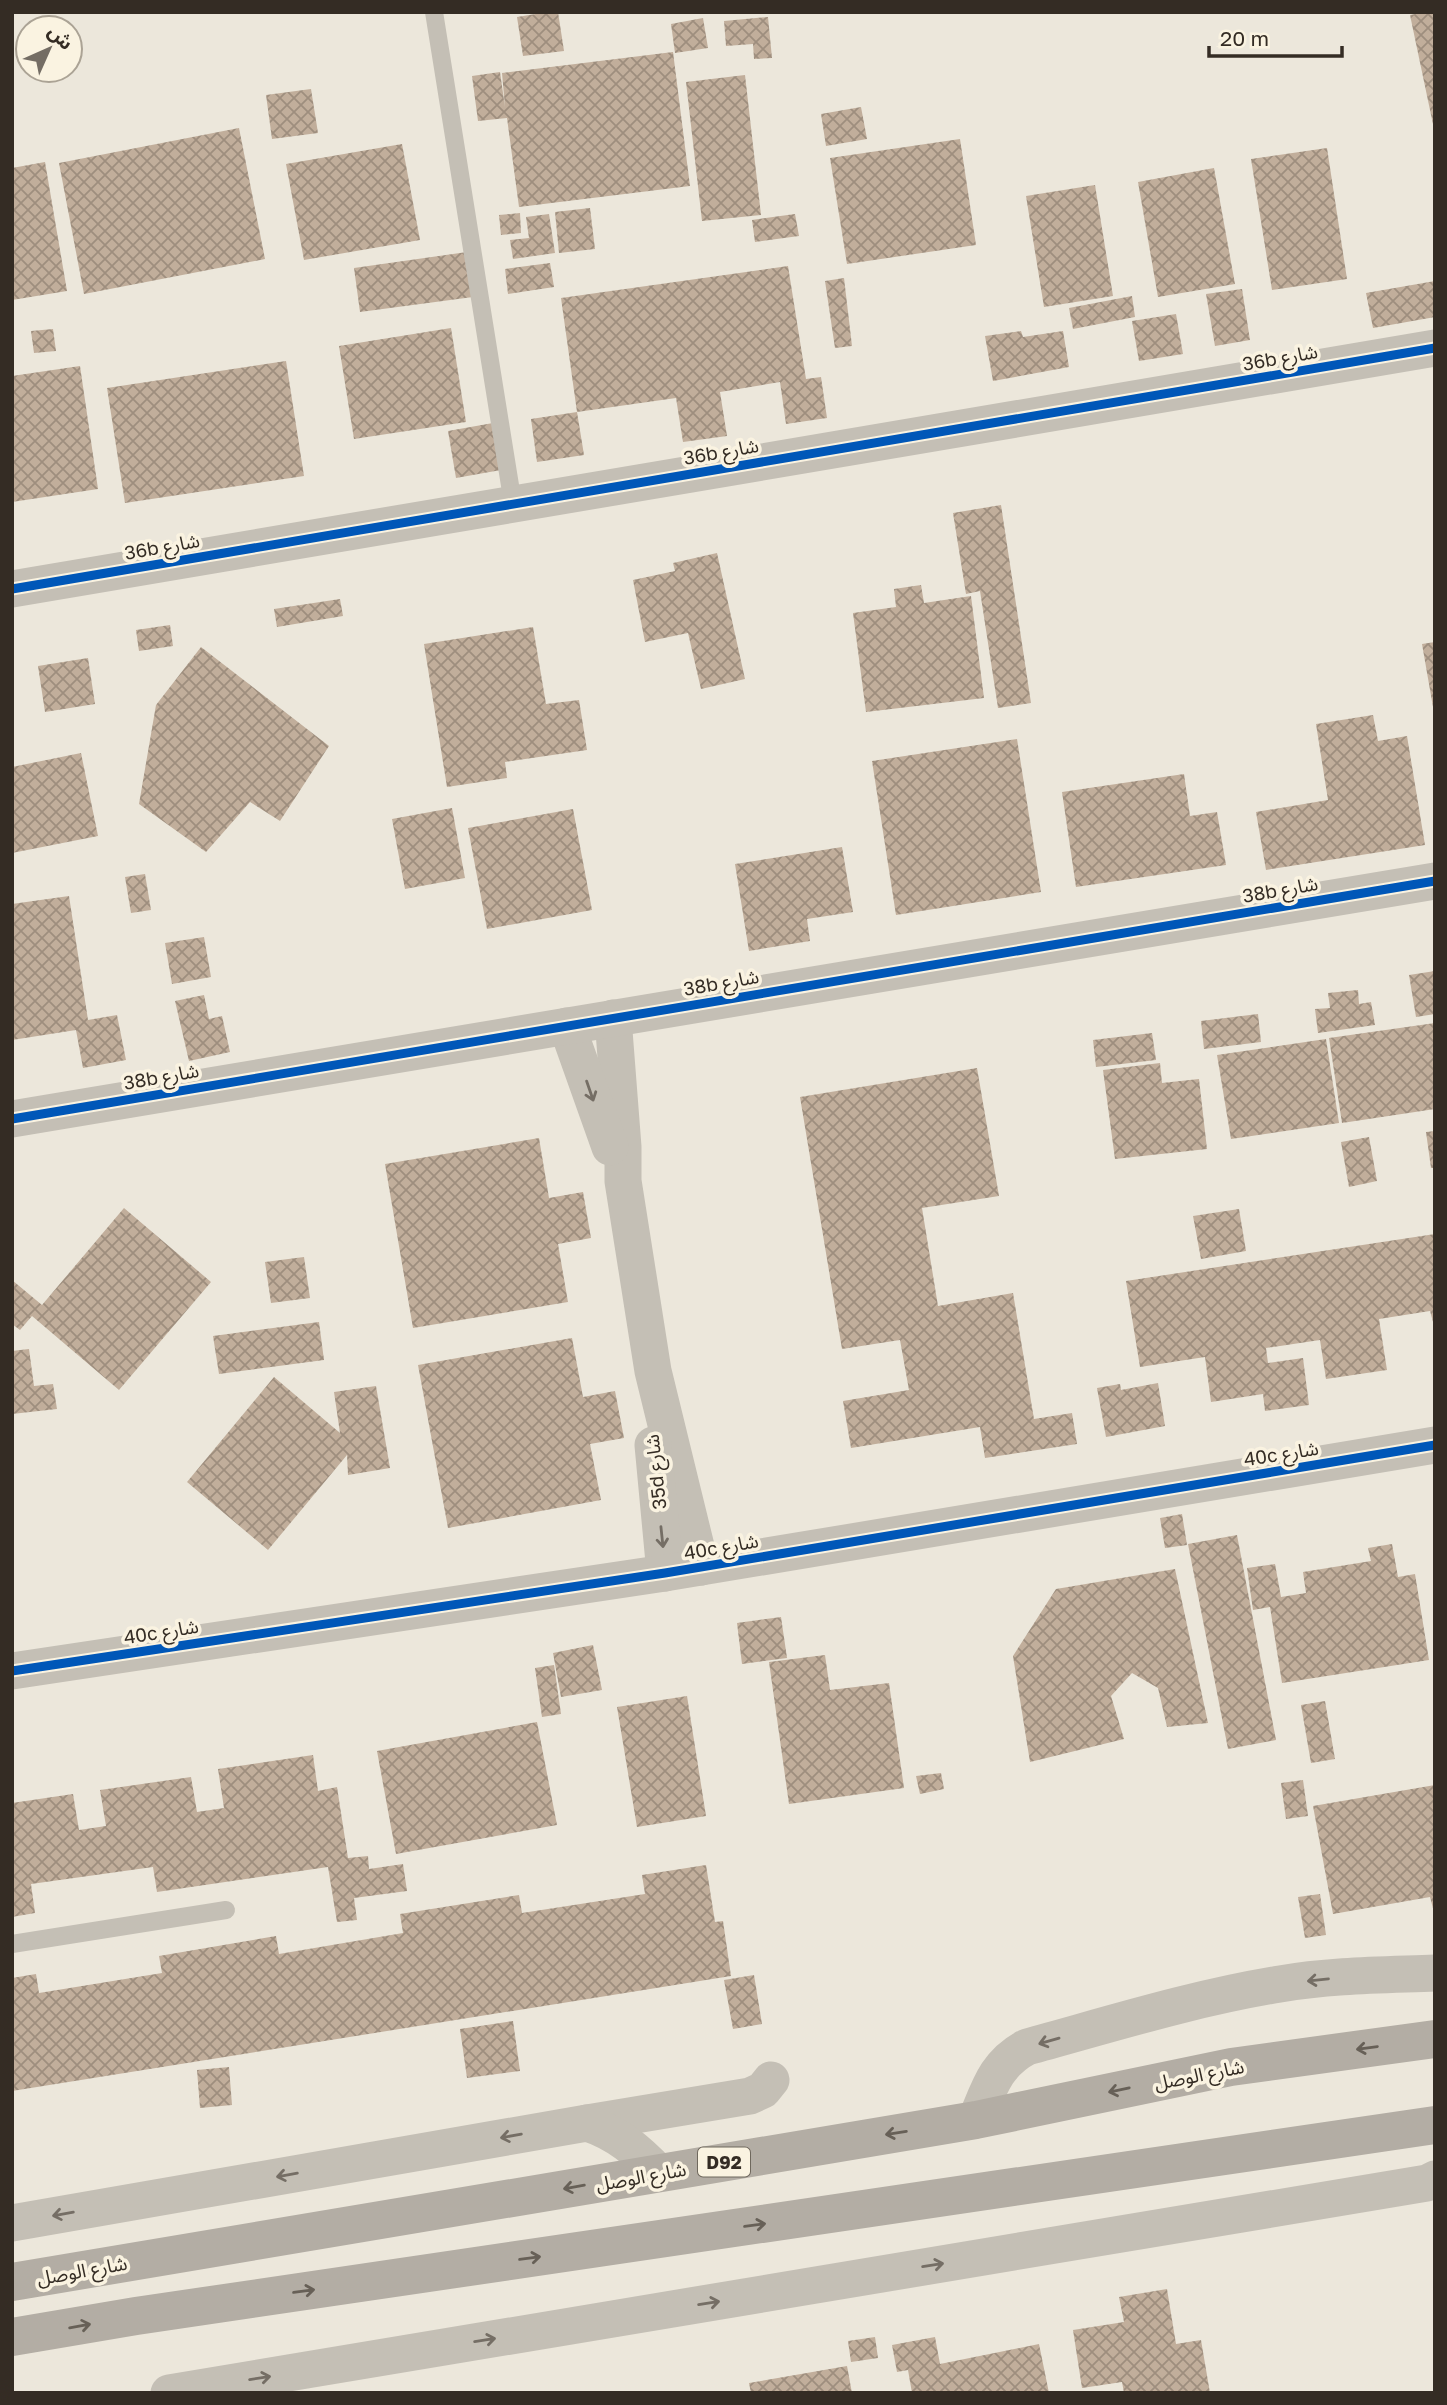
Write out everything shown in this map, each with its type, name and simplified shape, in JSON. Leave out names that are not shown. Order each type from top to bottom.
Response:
[{"type":"main road","name":"شارع الوصل","points":[[12,2282],[976,2120],[1231,2067],[1435,2039]]},
{"type":"main road","points":[[12,2337],[164,2312],[1435,2125]]},
{"type":"street","name":"36b شارع","points":[[12,589],[1435,348]]},
{"type":"street","name":"38b شارع","points":[[12,1119],[1435,880]]},
{"type":"street","name":"35d شارع","points":[[613,1018],[623,1181],[653,1371],[701,1567]]},
{"type":"street","name":"35d شارع","points":[[568,1026],[623,1181]]},
{"type":"street","name":"35d شارع","points":[[653,1371],[650,1421],[665,1573]]},
{"type":"street","name":"40c شارع","points":[[12,1671],[665,1573],[1435,1445]]},
{"type":"street","points":[[976,2120],[994,2076],[1008,2059],[1027,2047],[1180,2004],[1282,1983],[1435,1973]]},
{"type":"street","points":[[12,2223],[750,2096],[763,2090],[771,2080]]},
{"type":"street","points":[[587,2123],[619,2137],[635,2148],[659,2173]]},
{"type":"street","points":[[169,2393],[1250,2213],[1427,2183],[1435,2179]]},
{"type":"lane","points":[[434,12],[513,504]]},
{"type":"lane","points":[[12,1944],[226,1910]]},
{"type":"building","points":[[558,12],[564,51],[523,56],[517,17]]},
{"type":"building","points":[[1435,12],[1434,129],[1410,15]]},
{"type":"building","points":[[768,17],[772,58],[754,59],[753,44],[726,46],[724,21]]},
{"type":"building","points":[[703,18],[708,48],[675,53],[671,24]]},
{"type":"building","points":[[673,52],[690,186],[519,207],[507,118],[478,121],[472,76],[500,72],[505,107],[502,73]]},
{"type":"building","points":[[745,75],[761,215],[702,221],[686,82]]},
{"type":"building","points":[[311,89],[318,133],[272,139],[266,95]]},
{"type":"building","points":[[861,107],[867,139],[826,146],[821,114]]},
{"type":"building","points":[[239,128],[265,259],[84,294],[59,163]]},
{"type":"building","points":[[960,139],[976,245],[847,264],[830,158]]},
{"type":"building","points":[[402,144],[420,240],[304,260],[286,164]]},
{"type":"building","points":[[1327,148],[1347,279],[1272,290],[1251,159]]},
{"type":"building","points":[[45,162],[67,291],[12,300],[12,168]]},
{"type":"building","points":[[1214,168],[1235,284],[1158,297],[1138,182]]},
{"type":"building","points":[[1095,185],[1113,296],[1044,307],[1026,196]]},
{"type":"building","points":[[590,208],[595,249],[559,253],[555,212]]},
{"type":"building","points":[[520,213],[521,233],[501,235],[499,215]]},
{"type":"building","points":[[549,214],[555,253],[513,259],[510,240],[529,238],[526,217]]},
{"type":"building","points":[[795,214],[799,236],[755,242],[752,220]]},
{"type":"building","points":[[467,252],[473,297],[360,312],[354,268]]},
{"type":"building","points":[[550,263],[554,287],[508,294],[505,269]]},
{"type":"building","points":[[788,266],[806,379],[821,377],[827,418],[786,424],[780,382],[720,392],[727,436],[683,442],[676,398],[577,412],[561,298]]},
{"type":"building","points":[[844,278],[852,346],[835,348],[825,281]]},
{"type":"building","points":[[1435,281],[1435,317],[1373,328],[1366,293]]},
{"type":"building","points":[[1242,289],[1250,340],[1215,346],[1206,294]]},
{"type":"building","points":[[1132,296],[1135,317],[1073,329],[1069,308]]},
{"type":"building","points":[[1176,314],[1183,354],[1139,361],[1132,321]]},
{"type":"building","points":[[451,328],[466,422],[354,439],[339,346]]},
{"type":"building","points":[[53,329],[56,351],[34,353],[31,331]]},
{"type":"building","points":[[1021,331],[1023,337],[1063,331],[1069,367],[993,381],[985,336]]},
{"type":"building","points":[[286,361],[304,476],[125,503],[107,388]]},
{"type":"building","points":[[80,366],[98,489],[12,502],[12,376]]},
{"type":"building","points":[[577,412],[584,455],[537,462],[531,419]]},
{"type":"building","points":[[493,423],[501,470],[456,478],[448,431]]},
{"type":"building","points":[[1001,505],[1031,703],[998,708],[980,591],[966,594],[953,513]]},
{"type":"building","points":[[717,553],[745,679],[701,689],[688,633],[645,642],[633,580],[675,571],[673,563]]},
{"type":"building","points":[[921,585],[924,603],[971,596],[984,698],[866,712],[853,613],[896,607],[894,589]]},
{"type":"building","points":[[340,599],[343,616],[277,627],[274,609]]},
{"type":"building","points":[[170,625],[173,646],[139,651],[136,630]]},
{"type":"building","points":[[533,627],[546,704],[579,700],[587,750],[505,762],[507,778],[447,787],[424,644]]},
{"type":"building","points":[[1435,642],[1435,706],[1433,707],[1422,644]]},
{"type":"building","points":[[201,647],[329,746],[280,821],[250,802],[206,852],[139,804],[156,705]]},
{"type":"building","points":[[88,658],[95,704],[45,712],[38,666]]},
{"type":"building","points":[[1373,715],[1378,741],[1407,736],[1425,845],[1266,870],[1256,812],[1328,800],[1316,724]]},
{"type":"building","points":[[1017,739],[1041,892],[896,915],[872,761]]},
{"type":"building","points":[[81,753],[98,836],[12,853],[12,767]]},
{"type":"building","points":[[1184,774],[1190,816],[1217,812],[1226,865],[1076,887],[1062,792]]},
{"type":"building","points":[[452,808],[465,878],[405,889],[392,819]]},
{"type":"building","points":[[573,809],[592,910],[487,929],[468,828]]},
{"type":"building","points":[[842,847],[853,912],[807,919],[810,941],[749,951],[735,864]]},
{"type":"building","points":[[145,874],[151,910],[131,913],[125,877]]},
{"type":"building","points":[[69,896],[88,1020],[117,1015],[126,1060],[83,1068],[76,1030],[12,1040],[12,904]]},
{"type":"building","points":[[204,937],[211,977],[172,984],[165,943]]},
{"type":"building","points":[[1435,971],[1435,1014],[1416,1017],[1409,975]]},
{"type":"building","points":[[1358,990],[1359,1004],[1371,1002],[1375,1025],[1318,1033],[1315,1009],[1330,1008],[1328,993]]},
{"type":"building","points":[[204,995],[209,1019],[222,1016],[230,1052],[189,1061],[175,1001]]},
{"type":"building","points":[[1258,1014],[1261,1042],[1204,1049],[1201,1021]]},
{"type":"building","points":[[1435,1023],[1435,1109],[1342,1123],[1329,1038]]},
{"type":"building","points":[[1152,1033],[1156,1060],[1096,1067],[1093,1040]]},
{"type":"building","points":[[1326,1039],[1339,1123],[1231,1139],[1217,1055]]},
{"type":"building","points":[[1160,1063],[1162,1083],[1199,1079],[1207,1149],[1115,1159],[1103,1070]]},
{"type":"building","points":[[977,1068],[999,1196],[922,1208],[938,1306],[1013,1293],[1034,1419],[1072,1413],[1077,1444],[985,1458],[980,1427],[851,1448],[843,1401],[909,1390],[900,1340],[842,1349],[800,1097]]},
{"type":"building","points":[[1435,1131],[1435,1168],[1431,1168],[1426,1132]]},
{"type":"building","points":[[1369,1137],[1377,1181],[1349,1187],[1341,1142]]},
{"type":"building","points":[[539,1138],[549,1198],[583,1192],[591,1238],[558,1244],[568,1302],[413,1328],[385,1164]]},
{"type":"building","points":[[124,1208],[211,1282],[119,1390],[32,1316],[20,1330],[12,1324],[12,1280],[42,1305]]},
{"type":"building","points":[[1239,1209],[1246,1251],[1201,1259],[1193,1216]]},
{"type":"building","points":[[1435,1234],[1435,1329],[1430,1311],[1379,1319],[1387,1370],[1326,1379],[1320,1340],[1266,1348],[1268,1363],[1303,1358],[1309,1405],[1265,1411],[1263,1394],[1211,1402],[1205,1357],[1140,1367],[1126,1281]]},
{"type":"building","points":[[304,1257],[310,1298],[271,1303],[265,1262]]},
{"type":"building","points":[[319,1322],[324,1360],[219,1374],[213,1336]]},
{"type":"building","points":[[572,1338],[583,1397],[615,1391],[624,1438],[590,1444],[601,1500],[448,1528],[418,1365]]},
{"type":"building","points":[[29,1349],[34,1386],[53,1384],[57,1409],[12,1414],[12,1351]]},
{"type":"building","points":[[274,1377],[340,1433],[334,1392],[376,1386],[390,1468],[348,1475],[347,1455],[268,1550],[187,1482]]},
{"type":"building","points":[[1158,1383],[1165,1426],[1106,1437],[1097,1388],[1120,1384],[1121,1390]]},
{"type":"building","points":[[1182,1514],[1187,1545],[1165,1548],[1160,1518]]},
{"type":"building","points":[[1237,1535],[1276,1740],[1228,1749],[1188,1544]]},
{"type":"building","points":[[1392,1544],[1398,1577],[1415,1574],[1429,1660],[1282,1683],[1270,1607],[1253,1610],[1247,1568],[1275,1564],[1281,1597],[1306,1593],[1303,1572],[1371,1561],[1368,1548]]},
{"type":"building","points":[[1175,1569],[1208,1723],[1167,1727],[1158,1688],[1132,1673],[1111,1696],[1124,1739],[1030,1762],[1013,1656],[1056,1589]]},
{"type":"building","points":[[781,1617],[787,1658],[742,1664],[737,1623]]},
{"type":"building","points":[[593,1645],[602,1690],[561,1697],[553,1653]]},
{"type":"building","points":[[825,1655],[830,1690],[889,1683],[904,1788],[789,1804],[769,1662]]},
{"type":"building","points":[[554,1665],[561,1714],[542,1717],[535,1668]]},
{"type":"building","points":[[687,1696],[706,1816],[637,1827],[617,1707]]},
{"type":"building","points":[[1325,1701],[1335,1759],[1311,1763],[1301,1705]]},
{"type":"building","points":[[537,1722],[557,1825],[396,1854],[377,1751]]},
{"type":"building","points":[[313,1755],[318,1791],[337,1787],[348,1858],[368,1856],[369,1869],[403,1864],[407,1891],[354,1898],[357,1920],[337,1922],[328,1867],[157,1892],[153,1867],[31,1884],[35,1913],[12,1917],[12,1803],[73,1794],[79,1830],[106,1826],[100,1790],[191,1777],[197,1812],[224,1808],[218,1769]]},
{"type":"building","points":[[941,1773],[944,1789],[920,1794],[916,1776]]},
{"type":"building","points":[[1303,1780],[1308,1816],[1286,1819],[1281,1783]]},
{"type":"building","points":[[1435,1785],[1435,1916],[1430,1897],[1333,1914],[1313,1806]]},
{"type":"building","points":[[706,1865],[715,1922],[723,1921],[731,1976],[12,2091],[12,1978],[36,1974],[39,1993],[162,1973],[159,1956],[276,1936],[279,1954],[403,1933],[400,1914],[519,1895],[522,1913],[645,1894],[642,1875]]},
{"type":"building","points":[[1320,1894],[1326,1935],[1305,1938],[1298,1897]]},
{"type":"building","points":[[754,1975],[762,2024],[733,2029],[724,1980]]},
{"type":"building","points":[[513,2021],[520,2071],[467,2078],[460,2029]]},
{"type":"building","points":[[229,2067],[232,2105],[200,2108],[197,2070]]},
{"type":"building","points":[[1167,2289],[1176,2344],[1201,2340],[1210,2393],[1124,2393],[1122,2382],[1082,2388],[1073,2330],[1124,2322],[1119,2297]]},
{"type":"building","points":[[875,2337],[878,2358],[851,2362],[848,2341]]},
{"type":"building","points":[[935,2337],[940,2364],[1039,2344],[1049,2393],[912,2393],[908,2370],[897,2372],[892,2345]]},
{"type":"building","points":[[847,2366],[852,2393],[751,2393],[749,2383]]},
{"type":"cycle path","points":[[12,589],[1435,348]]},
{"type":"cycle path","points":[[12,1119],[1435,881]]},
{"type":"cycle path","points":[[12,1671],[665,1573],[1435,1445]]}]
